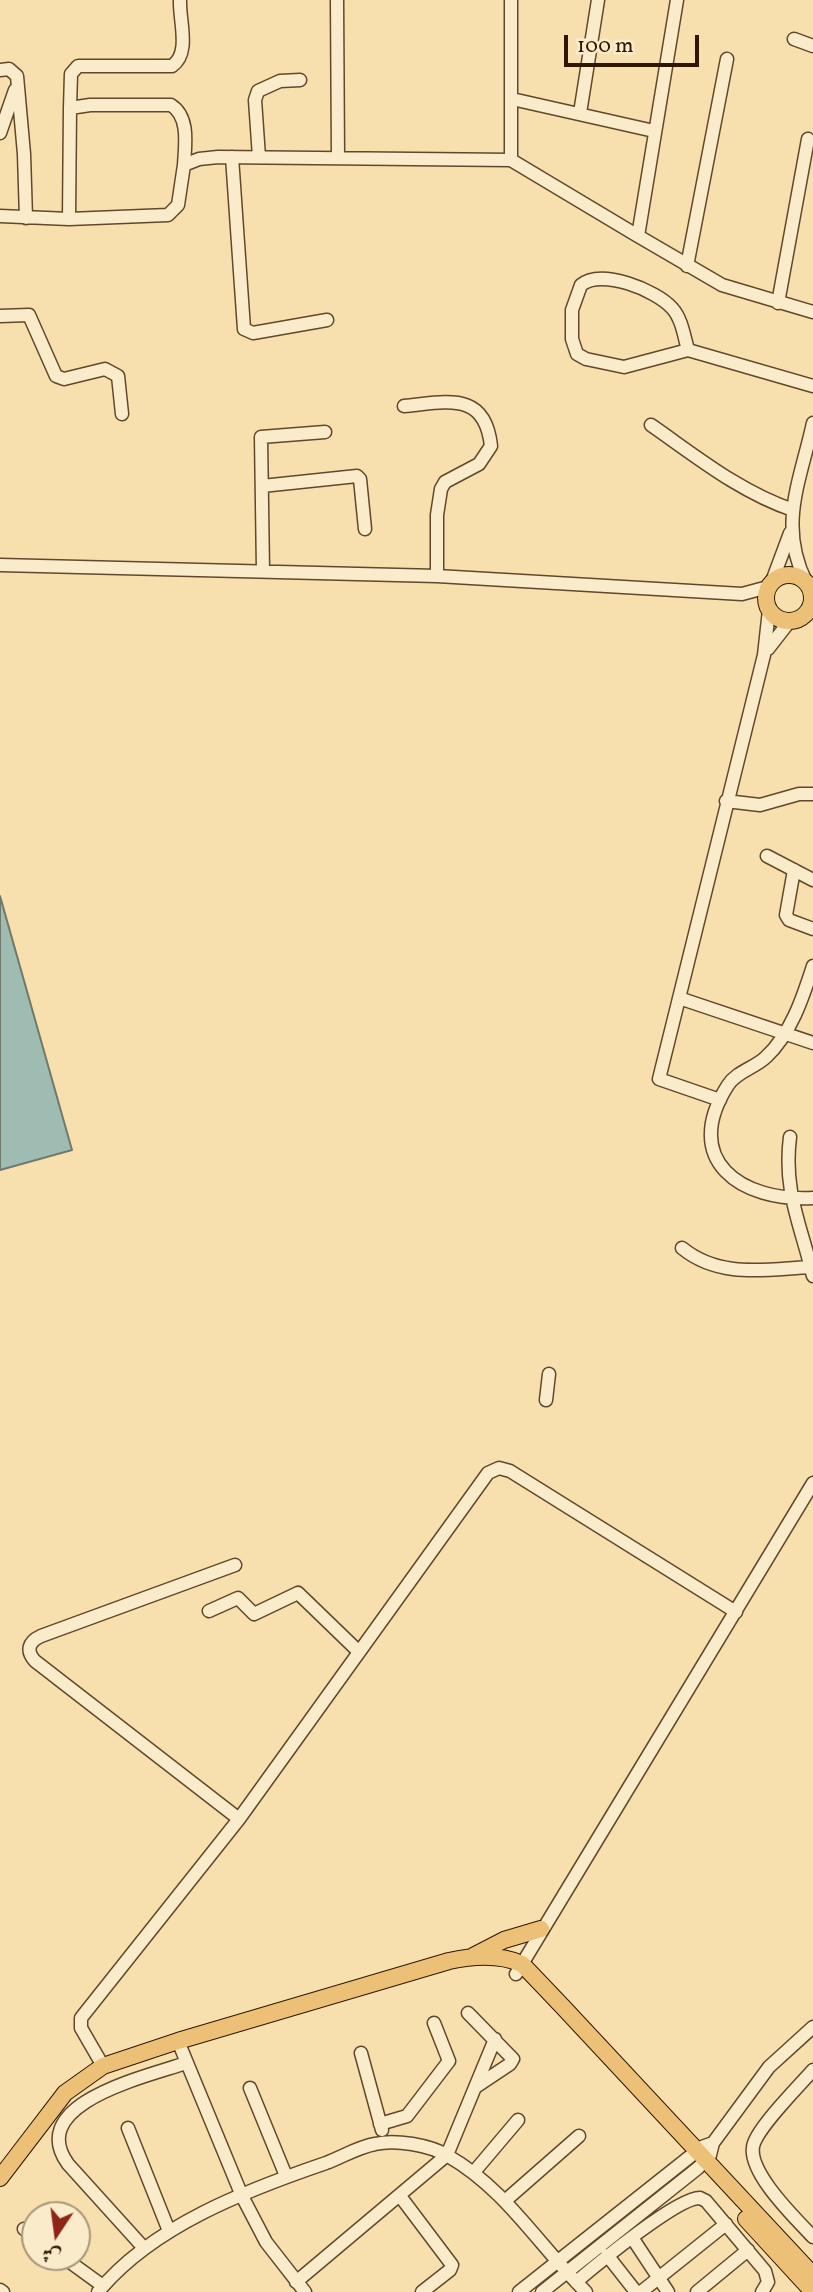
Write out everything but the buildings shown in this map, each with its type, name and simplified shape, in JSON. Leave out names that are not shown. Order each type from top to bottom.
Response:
[{"type":"main road","points":[[791,622],[808,612],[810,591],[788,575],[770,586],[768,607],[777,619],[813,628]]},
{"type":"main road","points":[[0,2178],[65,2093],[103,2066],[177,2040],[473,1956],[503,1940],[541,1929]]},
{"type":"main road","points":[[473,1956],[502,1960],[519,1969],[698,2160],[813,2275]]},
{"type":"main road","points":[[698,2160],[813,2292]]},
{"type":"street","points":[[69,219],[71,74],[78,66],[172,65],[180,60],[183,51],[180,0]]},
{"type":"street","points":[[337,0],[338,158]]},
{"type":"street","points":[[511,0],[511,160]]},
{"type":"street","points":[[580,113],[598,0]]},
{"type":"street","points":[[638,236],[677,0]]},
{"type":"street","points":[[794,39],[813,46]]},
{"type":"street","points":[[687,266],[727,59]]},
{"type":"street","points":[[0,70],[14,72],[22,120],[26,218]]},
{"type":"street","points":[[259,157],[255,100],[258,90],[280,81],[300,80]]},
{"type":"street","points":[[0,133],[16,88]]},
{"type":"street","points":[[512,99],[654,131]]},
{"type":"street","points":[[0,216],[69,219],[168,215],[178,205],[184,165],[184,128],[181,114],[171,105],[90,105],[70,108]]},
{"type":"street","points":[[778,303],[808,139]]},
{"type":"street","points":[[184,165],[199,159],[232,157],[511,160],[722,285],[813,312]]},
{"type":"street","points":[[232,157],[244,329],[247,333],[253,333],[327,320]]},
{"type":"street","points":[[688,350],[682,326],[673,309],[651,292],[610,279],[597,278],[581,285],[572,310],[572,339],[577,354],[586,359],[624,366],[688,350],[813,386]]},
{"type":"street","points":[[0,316],[29,315],[56,376],[64,379],[105,369],[118,376],[122,414]]},
{"type":"street","points":[[404,406],[447,402],[471,407],[485,418],[489,428],[491,446],[480,464],[445,482],[440,489],[437,515],[437,576]]},
{"type":"street","points":[[0,565],[437,576],[742,594],[770,586],[790,532],[813,424]]},
{"type":"street","points":[[652,425],[729,480],[767,501],[793,510]]},
{"type":"street","points":[[263,571],[261,437],[325,432]]},
{"type":"street","points":[[262,486],[357,476],[360,479],[365,529]]},
{"type":"street","points":[[790,532],[794,553],[810,591]]},
{"type":"street","points":[[720,1100],[659,1079],[764,655],[768,607],[742,594]]},
{"type":"street","points":[[764,655],[791,622]]},
{"type":"street","points":[[726,801],[761,806],[799,794],[813,794]]},
{"type":"street","points":[[767,856],[813,880]]},
{"type":"street","points":[[794,870],[786,915],[789,920],[813,929]]},
{"type":"street","points":[[813,966],[807,1000],[764,1059],[731,1080],[720,1100],[710,1138],[711,1152],[720,1167],[735,1181],[756,1191],[790,1199],[813,1198]]},
{"type":"street","points":[[679,998],[813,1043]]},
{"type":"street","points":[[682,1248],[708,1265],[728,1269],[812,1271],[790,1199],[787,1167],[790,1137]]},
{"type":"street","points":[[546,1400],[549,1374]]},
{"type":"street","points":[[103,2066],[81,2028],[81,2018],[239,1819],[484,1477],[499,1468],[510,1471],[736,1612]]},
{"type":"street","points":[[519,1969],[813,1483]]},
{"type":"street","points":[[235,1565],[41,1636],[33,1640],[29,1647],[30,1655],[35,1661],[239,1819]]},
{"type":"street","points":[[209,1611],[238,1598],[254,1614],[298,1593],[358,1651]]},
{"type":"street","points":[[468,2012],[512,2055],[513,2062],[476,2087]]},
{"type":"street","points":[[380,2124],[407,2116],[449,2061],[434,2023]]},
{"type":"street","points":[[542,2292],[698,2160],[769,2067],[813,2027]]},
{"type":"street","points":[[177,2040],[242,2196],[266,2242],[301,2287],[447,2155],[495,2039]]},
{"type":"street","points":[[361,2053],[384,2142]]},
{"type":"street","points":[[143,2247],[62,2155],[59,2133],[69,2115],[89,2099],[186,2063]]},
{"type":"street","points":[[813,2070],[760,2132],[752,2153],[756,2170],[813,2237]]},
{"type":"street","points":[[250,2088],[286,2176]]},
{"type":"street","points":[[474,2172],[518,2120]]},
{"type":"street","points":[[128,2128],[170,2231]]},
{"type":"street","points":[[506,2200],[579,2136]]},
{"type":"street","points":[[80,2271],[101,2289],[143,2247],[170,2231],[286,2176],[384,2142],[420,2147],[447,2155],[474,2172],[506,2200],[586,2292]]},
{"type":"street","points":[[519,2292],[558,2260],[698,2160]]},
{"type":"street","points":[[400,2196],[452,2265],[450,2270],[422,2292]]},
{"type":"street","points":[[576,2282],[607,2255],[693,2197],[706,2201],[767,2276],[762,2292]]},
{"type":"street","points":[[607,2255],[639,2292],[726,2224]]},
{"type":"street","points":[[633,2239],[668,2292]]},
{"type":"street","points":[[697,2292],[748,2250]]},
{"type":"water","points":[[0,896],[72,1150],[0,1170]]}]
